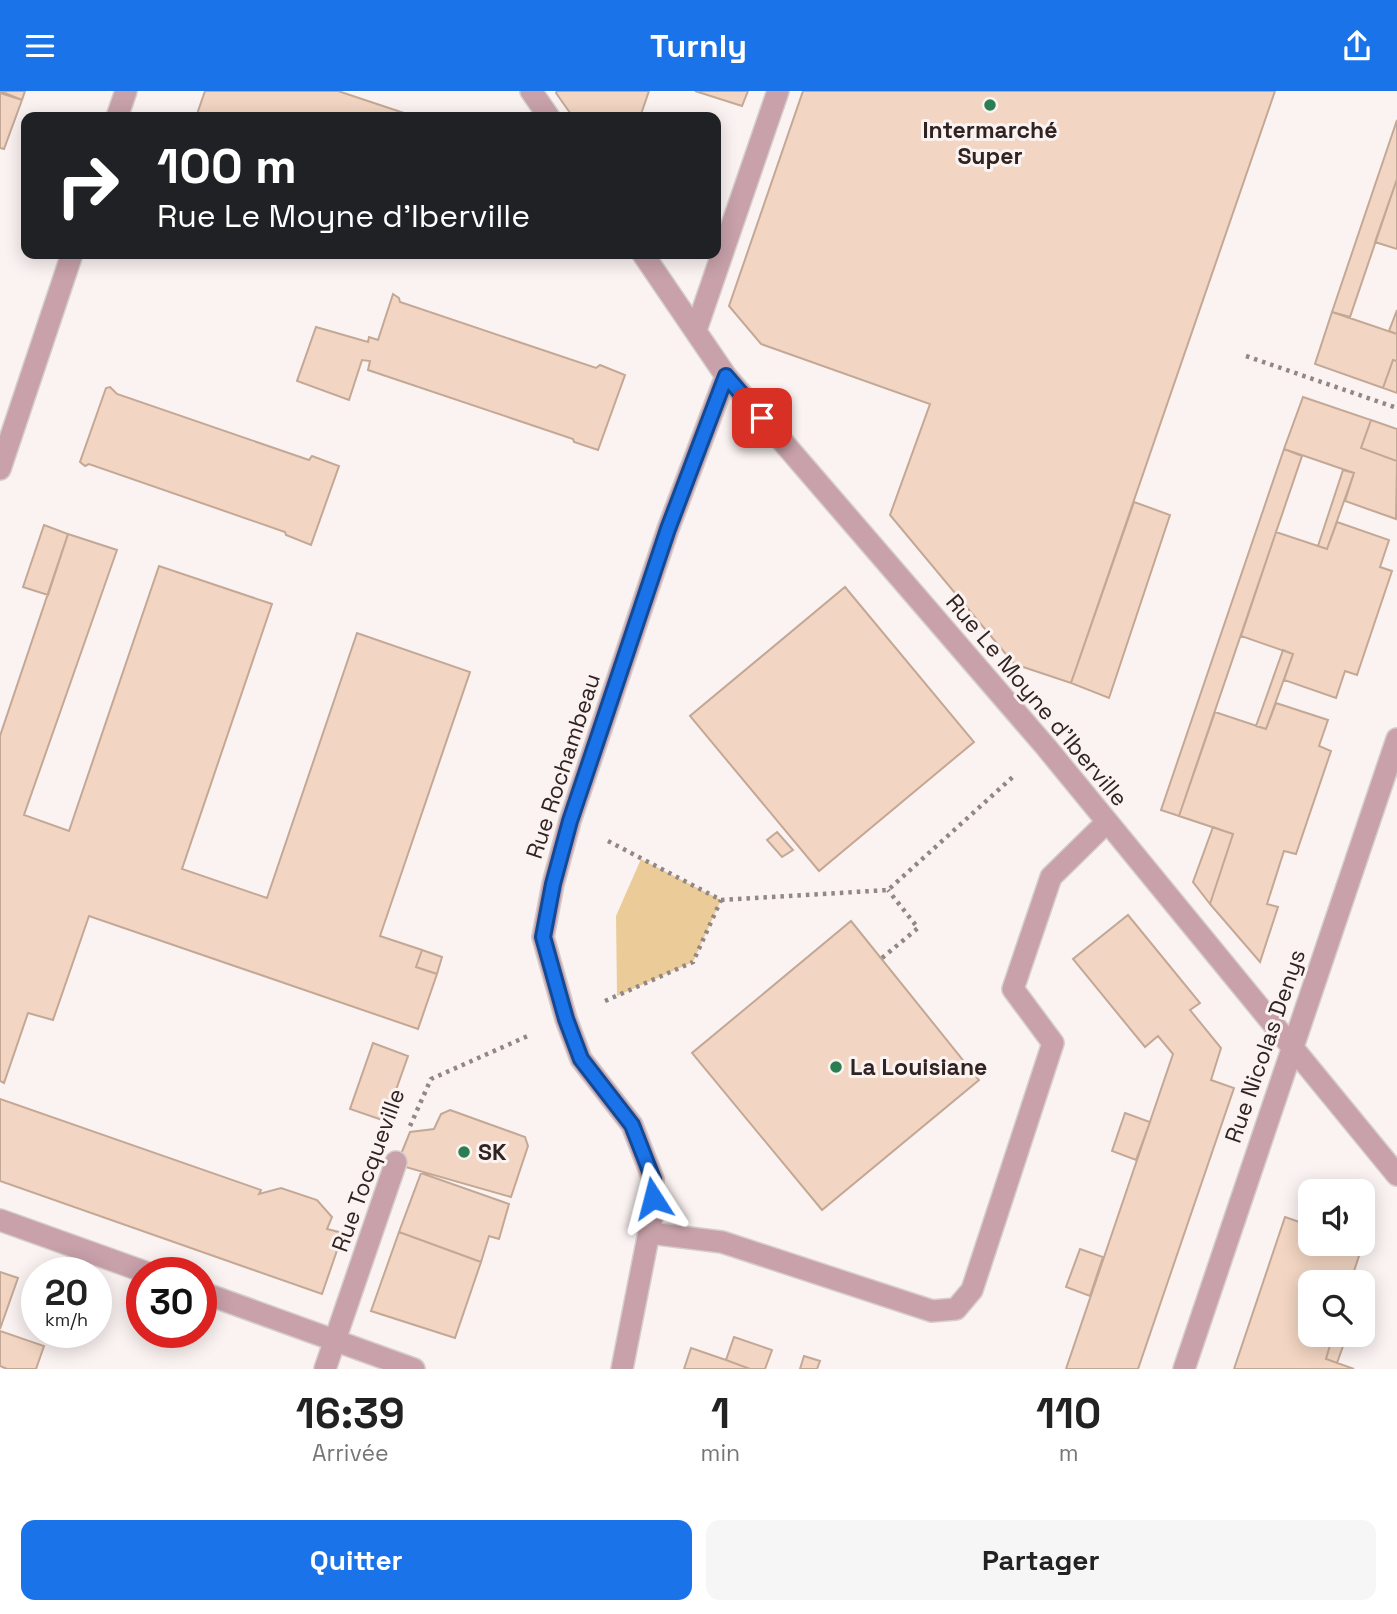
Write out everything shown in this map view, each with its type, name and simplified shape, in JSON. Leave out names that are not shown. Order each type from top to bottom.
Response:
[{"type":"street","points":[[119,112],[126,91]]},
{"type":"street","points":[[531,91],[546,112]]},
{"type":"street","points":[[721,257],[778,91]]},
{"type":"street","points":[[0,469],[70,259]]},
{"type":"street","name":"Rue Le Moyne d'Iberville","points":[[646,259],[726,376],[1045,747],[1397,1175]]},
{"type":"street","points":[[696,330],[720,259]]},
{"type":"street","name":"Rue Rochambeau","points":[[622,1369],[650,1233],[653,1179],[632,1125],[581,1059],[566,1019],[543,937],[553,884],[570,821],[668,529],[726,376]]},
{"type":"street","name":"Rue Nicolas Denys","points":[[1184,1369],[1397,739]]},
{"type":"street","points":[[650,1233],[722,1242],[932,1311],[956,1309],[972,1290],[1053,1043],[1013,989],[1051,877],[1106,823]]},
{"type":"street","name":"Rue Tocqueville","points":[[325,1369],[396,1163]]},
{"type":"street","points":[[0,1220],[126,1265]]},
{"type":"street","points":[[217,1298],[414,1369]]},
{"type":"path","points":[[1246,356],[1397,408]]},
{"type":"path","points":[[570,821],[720,900],[888,890],[1045,747]]},
{"type":"path","points":[[882,958],[918,928],[888,890]]},
{"type":"path","name":"Rue Tocqueville","points":[[396,1163],[431,1079],[693,962],[720,900]]},
{"type":"shaded area","points":[[641,859],[721,900],[693,962],[617,996],[616,916]]},
{"type":"building","points":[[0,91],[25,91],[22,100]]},
{"type":"building","points":[[205,91],[338,91],[401,112],[198,112]]},
{"type":"building","points":[[649,91],[642,112],[569,112],[556,93]]},
{"type":"building","points":[[695,91],[748,91],[742,106]]},
{"type":"building","points":[[803,91],[1275,91],[1071,683],[1014,664],[890,515],[930,404],[761,344],[729,306]]},
{"type":"building","points":[[0,93],[22,100],[4,149],[0,148]]},
{"type":"building","points":[[1397,120],[1397,179],[1350,317],[1332,312]]},
{"type":"building","points":[[1397,179],[1397,249],[1375,242]]},
{"type":"building","points":[[393,294],[400,302],[596,368],[600,365],[625,375],[598,450],[574,442],[573,439],[368,370],[370,361],[362,360],[349,400],[297,381],[316,327],[368,342],[369,337],[378,340]]},
{"type":"building","points":[[1397,310],[1397,334],[1389,331]]},
{"type":"building","points":[[1332,312],[1397,334],[1397,361],[1393,360],[1383,388],[1315,364]]},
{"type":"building","points":[[1393,360],[1397,361],[1397,393],[1383,388]]},
{"type":"building","points":[[110,387],[117,394],[309,460],[312,456],[339,466],[311,545],[286,535],[285,532],[89,464],[85,466],[80,462],[106,388]]},
{"type":"building","points":[[1303,397],[1371,420],[1361,448],[1397,461],[1396,519],[1345,501],[1354,473],[1284,449]]},
{"type":"building","points":[[1371,420],[1397,429],[1397,461],[1361,448]]},
{"type":"building","points":[[1284,449],[1302,456],[1179,816],[1161,810]]},
{"type":"building","points":[[1343,470],[1354,473],[1327,549],[1318,546]]},
{"type":"building","points":[[1134,502],[1170,515],[1109,698],[1071,683]]},
{"type":"building","points":[[1337,522],[1389,540],[1380,567],[1392,571],[1357,675],[1345,671],[1336,698],[1284,680],[1293,654],[1241,636],[1276,532],[1327,549]]},
{"type":"building","points":[[44,525],[68,534],[48,595],[23,587]]},
{"type":"building","points":[[68,534],[117,550],[24,815],[69,831],[159,566],[272,604],[182,869],[267,898],[357,633],[470,672],[380,936],[422,950],[416,967],[437,974],[418,1029],[89,916],[53,1020],[28,1013],[4,1083],[0,1081],[0,736]]},
{"type":"building","points":[[845,587],[974,742],[819,871],[690,716]]},
{"type":"building","points":[[1283,650],[1293,654],[1266,729],[1256,726]]},
{"type":"building","points":[[1276,703],[1328,720],[1319,746],[1331,751],[1296,854],[1284,851],[1267,904],[1278,907],[1260,962],[1210,904],[1233,834],[1179,816],[1215,712],[1266,729]]},
{"type":"building","points":[[1213,827],[1233,834],[1210,904],[1193,882]]},
{"type":"building","points":[[777,832],[793,850],[782,857],[767,840]]},
{"type":"building","points":[[1128,915],[1200,1003],[1190,1010],[1221,1048],[1211,1080],[1234,1088],[1138,1369],[1066,1369],[1173,1054],[1158,1036],[1145,1047],[1073,959]]},
{"type":"building","name":"La Louisiane","points":[[851,921],[979,1080],[822,1210],[692,1053]]},
{"type":"building","points":[[422,950],[442,957],[437,974],[416,967]]},
{"type":"building","points":[[373,1043],[408,1056],[385,1121],[350,1109]]},
{"type":"building","points":[[0,1099],[261,1190],[259,1194],[281,1188],[317,1200],[332,1217],[327,1229],[343,1233],[322,1294],[0,1181]]},
{"type":"building","name":"SK","points":[[450,1110],[525,1137],[528,1146],[511,1197],[402,1166],[399,1159],[410,1132],[434,1129],[441,1114]]},
{"type":"building","points":[[1125,1113],[1150,1122],[1136,1160],[1112,1151]]},
{"type":"building","points":[[421,1173],[509,1204],[499,1239],[489,1236],[481,1262],[399,1232]]},
{"type":"building","points":[[1285,1217],[1298,1222],[1298,1256],[1359,1256],[1354,1270],[1298,1270],[1298,1347],[1330,1347],[1326,1359],[1354,1369],[1234,1369]]},
{"type":"building","points":[[399,1232],[481,1262],[455,1338],[371,1311]]},
{"type":"building","points":[[1080,1249],[1103,1257],[1090,1296],[1066,1287]]},
{"type":"building","points":[[0,1272],[18,1278],[0,1329]]},
{"type":"building","points":[[0,1331],[21,1338],[21,1348],[43,1348],[36,1369],[7,1369],[0,1366]]},
{"type":"building","points":[[734,1337],[772,1350],[765,1369],[750,1369],[726,1360]]},
{"type":"building","points":[[1330,1347],[1343,1347],[1337,1363],[1326,1359]]},
{"type":"building","points":[[691,1348],[726,1360],[750,1369],[684,1369]]},
{"type":"building","points":[[804,1356],[820,1361],[817,1369],[800,1369]]},
{"type":"place","name":"Intermarché Super","points":[[990,105]]},
{"type":"place","name":"La Louisiane","points":[[836,1067]]},
{"type":"place","name":"SK","points":[[464,1152]]},
{"type":"route","points":[[653,1198],[653,1179],[632,1125],[581,1059],[566,1019],[543,937],[553,884],[570,821],[668,529],[726,376],[762,418]]}]
